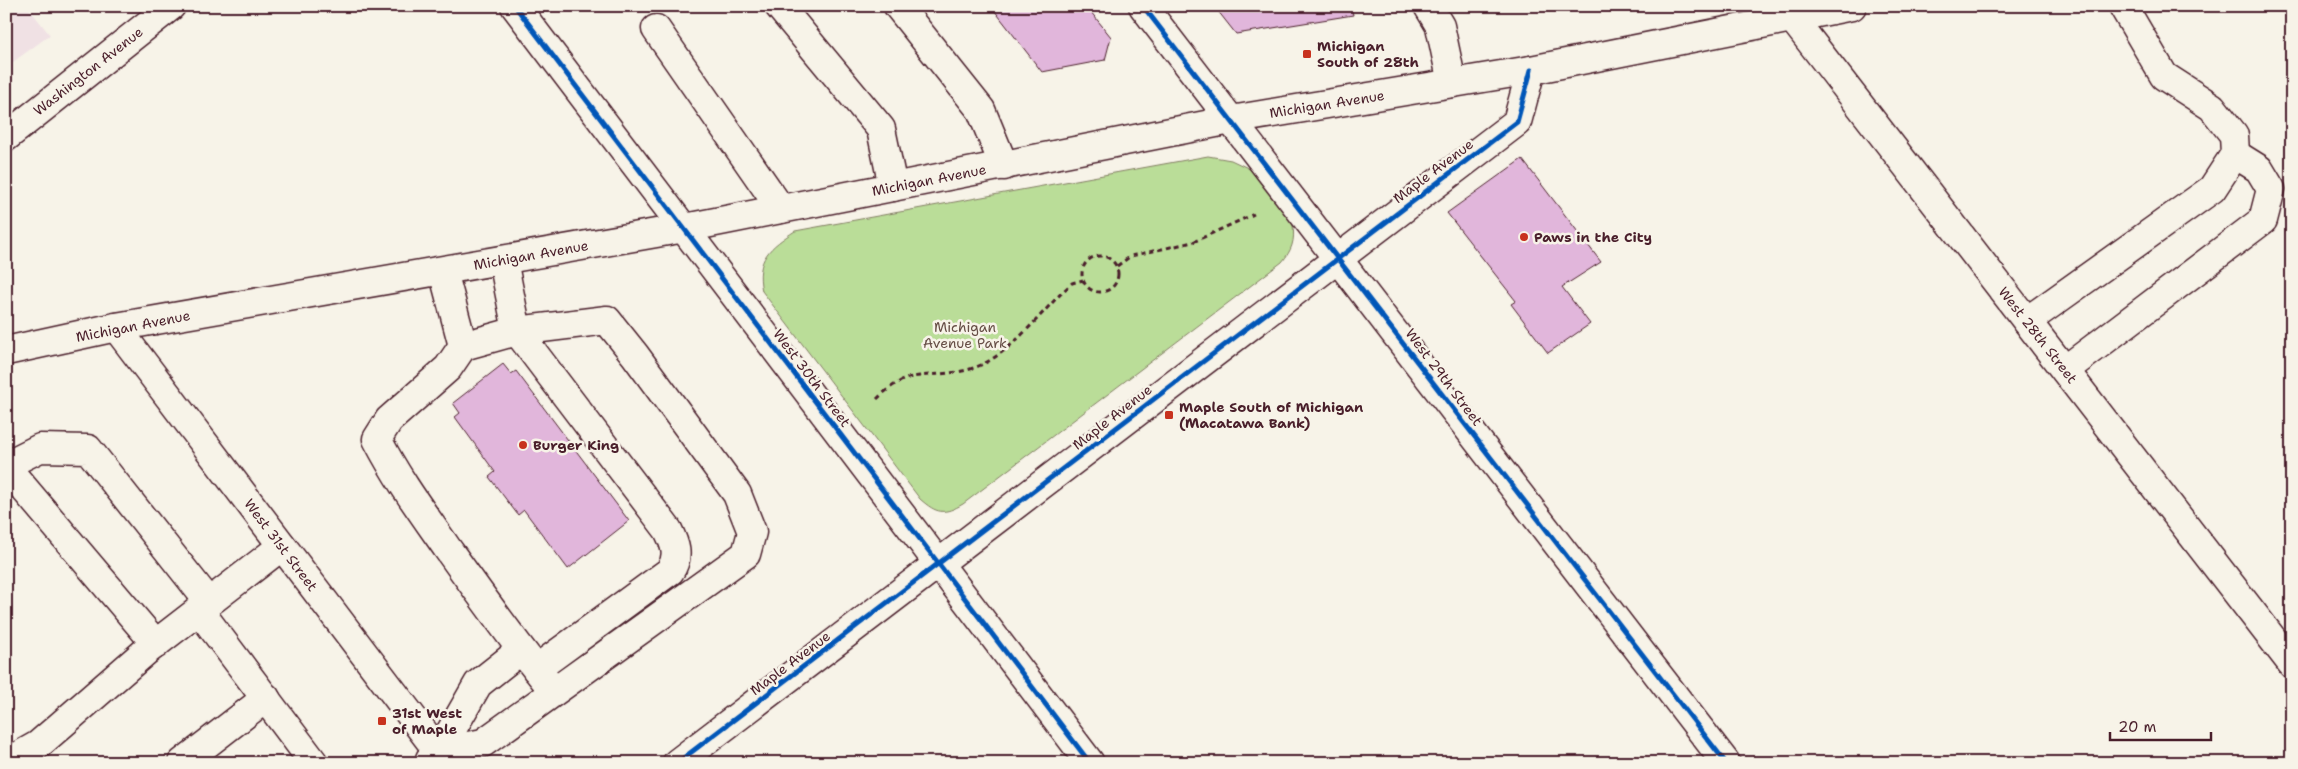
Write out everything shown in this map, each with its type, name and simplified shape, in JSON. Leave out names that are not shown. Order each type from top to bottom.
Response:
[{"type":"street","name":"Washington Avenue","points":[[6,136],[171,6]]},
{"type":"street","name":"West 30th Street","points":[[515,6],[686,228],[1090,763]]},
{"type":"street","points":[[779,6],[881,130],[893,187]]},
{"type":"street","points":[[898,6],[980,110],[1004,166]]},
{"type":"street","name":"West 29th Street","points":[[1143,6],[1726,763]]},
{"type":"street","points":[[1428,6],[1440,26],[1452,84]]},
{"type":"street","name":"Michigan Avenue","points":[[6,351],[116,328],[686,228],[1231,120],[1531,70],[1788,12],[1852,6]]},
{"type":"street","points":[[2027,321],[2212,189],[2235,154],[2234,135],[2212,108],[2164,76],[2123,6]]},
{"type":"street","name":"West 28th Street","points":[[1788,12],[2292,664]]},
{"type":"street","points":[[656,29],[781,210]]},
{"type":"street","name":"Maple Avenue","points":[[677,763],[1516,122],[1531,70]]},
{"type":"street","points":[[2065,370],[2263,220],[2271,189],[2259,169],[2235,154]]},
{"type":"street","points":[[437,759],[478,684],[528,659],[670,571],[675,564],[677,554],[674,543],[659,518],[517,331],[503,260]]},
{"type":"street","points":[[443,270],[463,346]]},
{"type":"street","points":[[437,759],[484,743],[746,554],[752,532],[737,494],[607,320],[517,331],[463,346],[448,368],[389,420],[377,440],[393,470],[528,659],[554,691]]},
{"type":"street","name":"West 31st Street","points":[[116,328],[282,546],[437,759]]},
{"type":"street","points":[[156,644],[6,466],[40,448],[88,448],[204,606],[266,698],[314,763]]},
{"type":"street","points":[[6,762],[38,745],[156,644],[282,546]]},
{"type":"street","points":[[182,763],[266,698]]},
{"type":"path","points":[[1117,266],[1131,256],[1192,242],[1254,214]]},
{"type":"path","points":[[1108,257],[1117,266],[1119,272],[1116,284],[1108,291],[1095,292],[1085,285],[1083,267],[1091,258],[1108,257]]},
{"type":"path","points":[[877,398],[887,390],[911,377],[963,371],[981,365],[998,354],[1072,283],[1083,280]]},
{"type":"shaded area","points":[[6,6],[27,6],[50,35],[6,67]]},
{"type":"green space","name":"Michigan Avenue Park","points":[[1208,156],[1231,160],[1250,169],[1293,225],[1293,241],[1285,258],[963,504],[951,510],[936,510],[920,499],[762,291],[761,270],[766,255],[778,243],[795,231]]},
{"type":"building","points":[[991,6],[1086,6],[1111,37],[1105,60],[1042,72]]},
{"type":"building","points":[[1214,6],[1351,6],[1353,15],[1236,34]]},
{"type":"building","name":"Paws in the City","points":[[1522,159],[1601,262],[1562,287],[1590,324],[1548,353],[1511,304],[1516,301],[1447,213]]},
{"type":"building","name":"Burger King","points":[[503,364],[511,374],[516,371],[629,521],[568,569],[524,510],[518,515],[489,477],[495,472],[455,417],[460,413],[453,403]]},
{"type":"cycle path","points":[[515,6],[1090,763]]},
{"type":"cycle path","points":[[1143,6],[1726,763]]},
{"type":"cycle path","points":[[677,763],[1517,122],[1531,70]]},
{"type":"place","name":"Michigan South of 28th","points":[[1307,54]]},
{"type":"place","name":"Paws in the City","points":[[1524,237]]},
{"type":"place","name":"Maple South of Michigan (Macatawa Bank)","points":[[1169,415]]},
{"type":"place","name":"Burger King","points":[[523,445]]},
{"type":"place","name":"31st West of Maple","points":[[382,721]]}]
